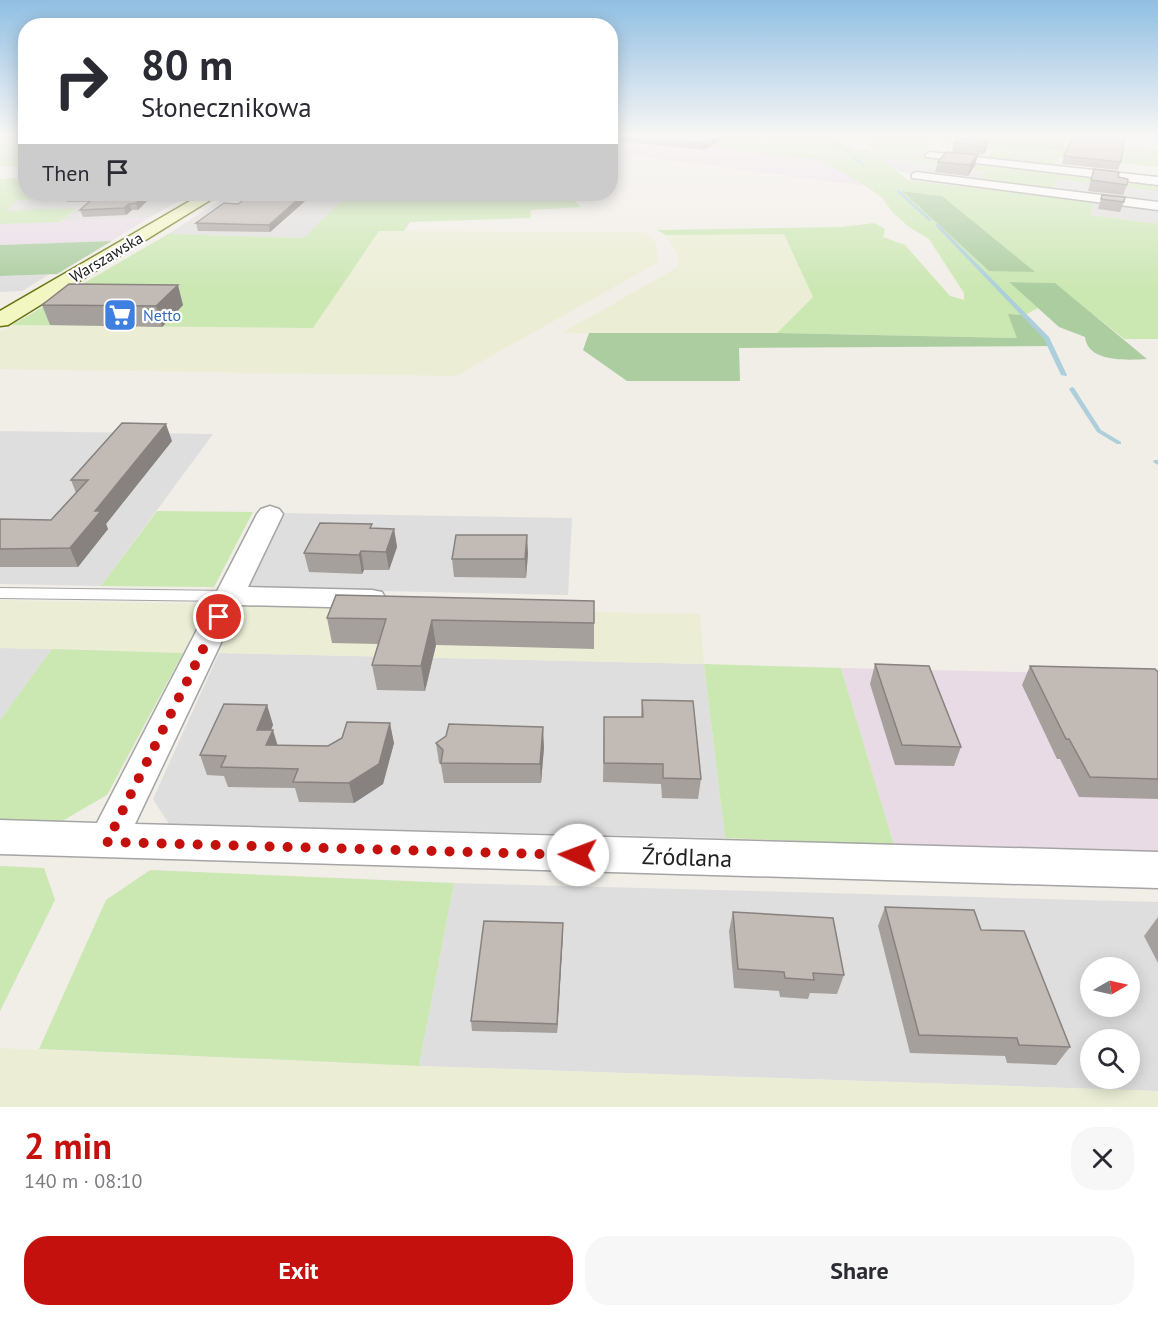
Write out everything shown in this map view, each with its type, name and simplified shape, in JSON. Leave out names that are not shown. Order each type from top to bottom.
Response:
[{"type":"main road","name":"Warszawska","points":[[0,320],[200,201]]},
{"type":"street","points":[[1002,187],[1158,206]]},
{"type":"street","points":[[107,842],[270,514]]},
{"type":"street","points":[[230,596],[404,600]]},
{"type":"street","name":"Źródlana","points":[[0,837],[107,842],[1158,870]]},
{"type":"lane","points":[[0,593],[230,596]]},
{"type":"shaded area","points":[[1054,187],[1122,187],[1158,191],[1158,204],[1052,191]]},
{"type":"shaded area","points":[[17,200],[179,201],[149,218],[60,222],[76,209],[5,211]]},
{"type":"shaded area","points":[[219,201],[341,201],[305,238],[168,234]]},
{"type":"shaded area","points":[[1093,201],[1158,209],[1158,224],[1090,215]]},
{"type":"shaded area","points":[[149,218],[111,241],[0,245],[0,224]]},
{"type":"shaded area","points":[[50,274],[22,291],[0,292],[0,276]]},
{"type":"shaded area","points":[[0,431],[213,434],[101,586],[0,584]]},
{"type":"shaded area","points":[[281,513],[572,518],[568,595],[247,588]]},
{"type":"shaded area","points":[[0,648],[52,649],[0,720]]},
{"type":"shaded area","points":[[219,653],[704,664],[725,838],[169,824],[153,799]]},
{"type":"shaded area","points":[[841,668],[1158,675],[1158,852],[894,845]]},
{"type":"shaded area","points":[[454,883],[1158,902],[1158,1091],[1099,1089],[1140,1089],[1140,1029],[1080,1029],[1080,1088],[419,1066]]},
{"type":"green space","points":[[0,187],[18,187],[18,200],[6,211],[77,208],[60,222],[0,224]]},
{"type":"green space","points":[[867,187],[967,187],[1093,201],[1090,215],[1158,224],[1158,339],[1124,339],[1054,283],[1009,282],[1038,308],[1025,315],[1008,314],[1018,338],[777,333],[813,297],[784,234],[666,235],[657,230],[841,227],[874,223],[885,229],[883,237],[905,245],[950,296],[964,300],[964,293],[929,239],[909,227],[893,213],[882,198]],"holes":[[[903,191],[942,196],[989,271]]]},
{"type":"green space","points":[[1015,187],[1054,187],[1052,191]]},
{"type":"green space","points":[[1122,187],[1158,187],[1158,191]]},
{"type":"green space","points":[[902,191],[942,196],[1035,272],[989,271]]},
{"type":"green space","points":[[341,201],[575,201],[581,207],[531,210],[530,218],[410,222],[404,231],[379,231],[313,328],[12,325],[168,234],[304,238]]},
{"type":"green space","points":[[379,231],[646,232],[656,243],[658,262],[456,376],[0,369],[0,332],[12,325],[313,328]]},
{"type":"green space","points":[[784,233],[813,297],[777,333],[562,333],[678,267],[679,258],[666,235]]},
{"type":"green space","points":[[112,241],[57,274],[0,276],[0,245]]},
{"type":"green space","points":[[1009,282],[1055,283],[1147,359],[1110,358],[1093,352],[1085,337],[1059,327]]},
{"type":"green space","points":[[1008,314],[1025,315],[1053,346],[739,348],[740,381],[627,381],[583,350],[589,333],[777,333],[1017,338]]},
{"type":"green space","points":[[157,511],[253,512],[214,587],[101,586]]},
{"type":"green space","points":[[0,600],[207,604],[183,653],[0,648]]},
{"type":"green space","points":[[240,605],[700,614],[704,664],[219,653]]},
{"type":"green space","points":[[52,649],[183,653],[107,795],[57,824],[0,822],[0,720]]},
{"type":"green space","points":[[704,664],[841,668],[894,845],[725,838]]},
{"type":"green space","points":[[0,866],[44,868],[55,900],[0,1011]]},
{"type":"green space","points":[[150,870],[454,883],[419,1066],[39,1049],[106,900]]},
{"type":"green space","points":[[0,1048],[419,1066],[1158,1091],[1158,1107],[0,1107]]},
{"type":"building","points":[[1102,195],[1125,197],[1124,202],[1101,199]]},
{"type":"building","points":[[90,201],[138,201],[124,208],[80,210]]},
{"type":"building","points":[[242,201],[296,201],[269,225],[196,223],[224,203],[238,204]]},
{"type":"building","points":[[69,284],[178,285],[156,306],[42,305]]},
{"type":"building","points":[[122,423],[166,424],[95,511],[101,511],[70,548],[0,549],[0,519],[51,520],[88,480],[71,480]]},
{"type":"building","points":[[320,523],[372,524],[370,528],[394,529],[386,552],[361,551],[359,555],[304,553]]},
{"type":"building","points":[[456,535],[527,535],[525,559],[452,559]]},
{"type":"building","points":[[336,595],[594,601],[594,623],[432,620],[421,666],[372,665],[386,619],[327,618]]},
{"type":"building","points":[[875,664],[929,666],[961,747],[902,745]]},
{"type":"building","points":[[1030,666],[1155,669],[1158,672],[1158,779],[1090,777],[1069,739],[1066,739]]},
{"type":"building","points":[[642,700],[693,701],[701,779],[663,778],[663,764],[604,763],[604,717],[643,717]]},
{"type":"building","points":[[224,704],[267,705],[257,730],[273,730],[266,745],[328,746],[342,738],[347,722],[390,723],[379,764],[349,783],[293,782],[298,769],[221,767],[226,756],[200,755]]},
{"type":"building","points":[[449,724],[543,727],[540,764],[441,763],[443,750],[436,743],[446,736]]},
{"type":"building","points":[[885,907],[974,910],[981,930],[1024,931],[1070,1047],[1019,1045],[1017,1038],[919,1035]]},
{"type":"building","points":[[733,912],[833,918],[844,975],[813,973],[814,980],[785,978],[784,972],[738,969]]},
{"type":"building","points":[[484,921],[563,923],[557,1024],[471,1021]]},
{"type":"waterway","points":[[898,191],[930,220]]},
{"type":"waterway","points":[[937,225],[1047,338],[1064,375]]},
{"type":"waterway","points":[[1072,389],[1099,431],[1119,443]]},
{"type":"place","name":"Netto","points":[[120,315]]},
{"type":"route","points":[[219,617],[107,842],[578,855]]}]
